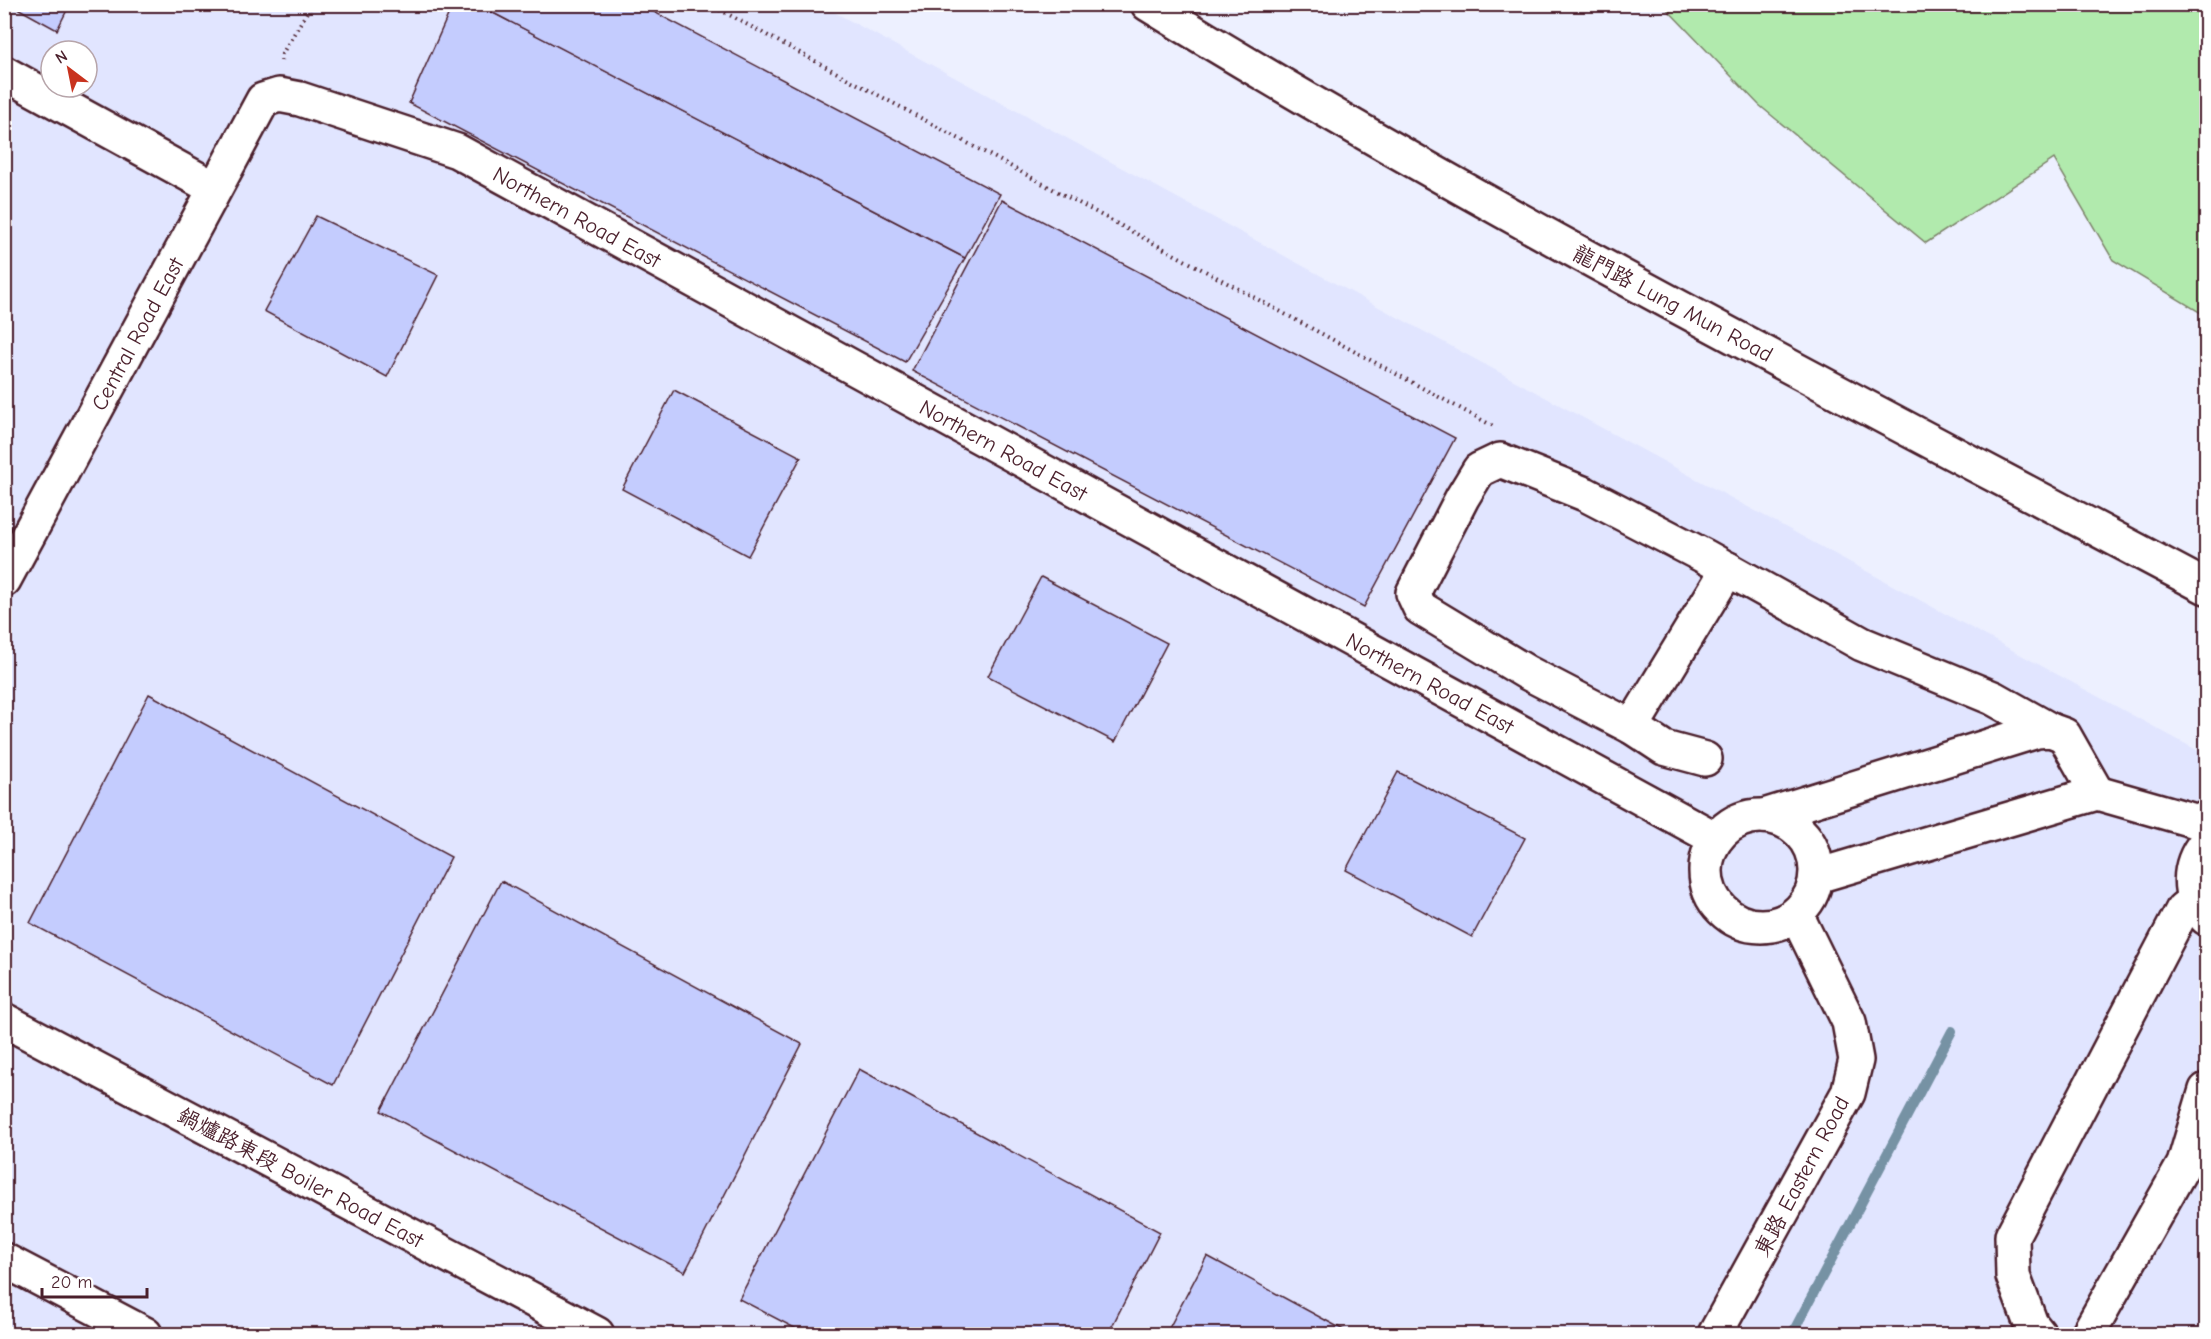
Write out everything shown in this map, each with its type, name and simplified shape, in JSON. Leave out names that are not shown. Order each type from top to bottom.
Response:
[{"type":"street","name":"龍門路 Lung Mun Road","points":[[1148,4],[1420,166],[1592,260],[2206,586]]},
{"type":"street","points":[[4,73],[214,188]]},
{"type":"street","name":"Central Road East","points":[[4,580],[263,100],[279,95]]},
{"type":"street","name":"Northern Road East","points":[[279,95],[300,99],[457,151],[1716,839]]},
{"type":"street","points":[[1705,759],[1664,748],[1632,727],[1526,672],[1420,608],[1413,593],[1461,498],[1479,470],[1500,460],[1585,494],[1728,569],[1862,644],[1993,698],[2050,730],[2064,735],[2097,793]]},
{"type":"street","points":[[1632,727],[1728,569]]},
{"type":"street","points":[[1764,816],[1781,819],[1797,828],[1809,842],[1815,859],[1817,876],[1806,904],[1796,914],[1780,923],[1763,927],[1746,925],[1730,917],[1717,905],[1709,890],[1706,873],[1708,855],[1716,839],[1729,826],[1746,818],[1764,816],[2037,731],[2050,730]]},
{"type":"street","points":[[1817,876],[2097,793],[2206,824]]},
{"type":"street","points":[[2038,1335],[2031,1324],[2013,1276],[2012,1236],[2183,909],[2201,909],[2191,876],[2195,858],[2206,842]]},
{"type":"street","name":"東路 Eastern Road","points":[[1715,1335],[1848,1092],[1856,1060],[1849,1022],[1796,914]]},
{"type":"street","name":"鍋爐路東段 Boiler Road East","points":[[4,1020],[597,1335]]},
{"type":"street","points":[[2088,1335],[2184,1164],[2206,1090]]},
{"type":"street","points":[[4,1260],[145,1335]]},
{"type":"path","points":[[279,95],[282,54],[312,4]]},
{"type":"path","points":[[709,4],[1497,428],[1500,460]]},
{"type":"shaded area","points":[[5,5],[821,5],[2206,755],[2206,1334],[5,1334]]},
{"type":"green space","points":[[1663,5],[2206,5],[2206,316],[2113,260],[2054,159],[1926,243],[1759,105]]},
{"type":"building","points":[[10,4],[70,4],[57,30]]},
{"type":"building","points":[[453,4],[476,4],[965,258],[905,362],[409,103]]},
{"type":"building","points":[[476,4],[639,4],[1000,194],[965,258]]},
{"type":"building","points":[[1002,200],[1455,438],[1364,607],[912,371]]},
{"type":"building","points":[[316,216],[438,275],[387,377],[264,311]]},
{"type":"building","points":[[674,390],[801,457],[748,556],[622,489]]},
{"type":"building","points":[[1041,577],[1167,643],[1115,742],[988,676]]},
{"type":"building","points":[[149,694],[451,857],[333,1085],[30,923]]},
{"type":"building","points":[[1398,772],[1525,838],[1472,937],[1346,870]]},
{"type":"building","points":[[501,881],[802,1044],[685,1272],[381,1111]]},
{"type":"building","points":[[859,1069],[1160,1232],[1108,1334],[806,1334],[739,1299]]},
{"type":"building","points":[[1207,1256],[1351,1334],[1166,1334]]},
{"type":"waterway","points":[[1792,1334],[1952,1031]]}]
